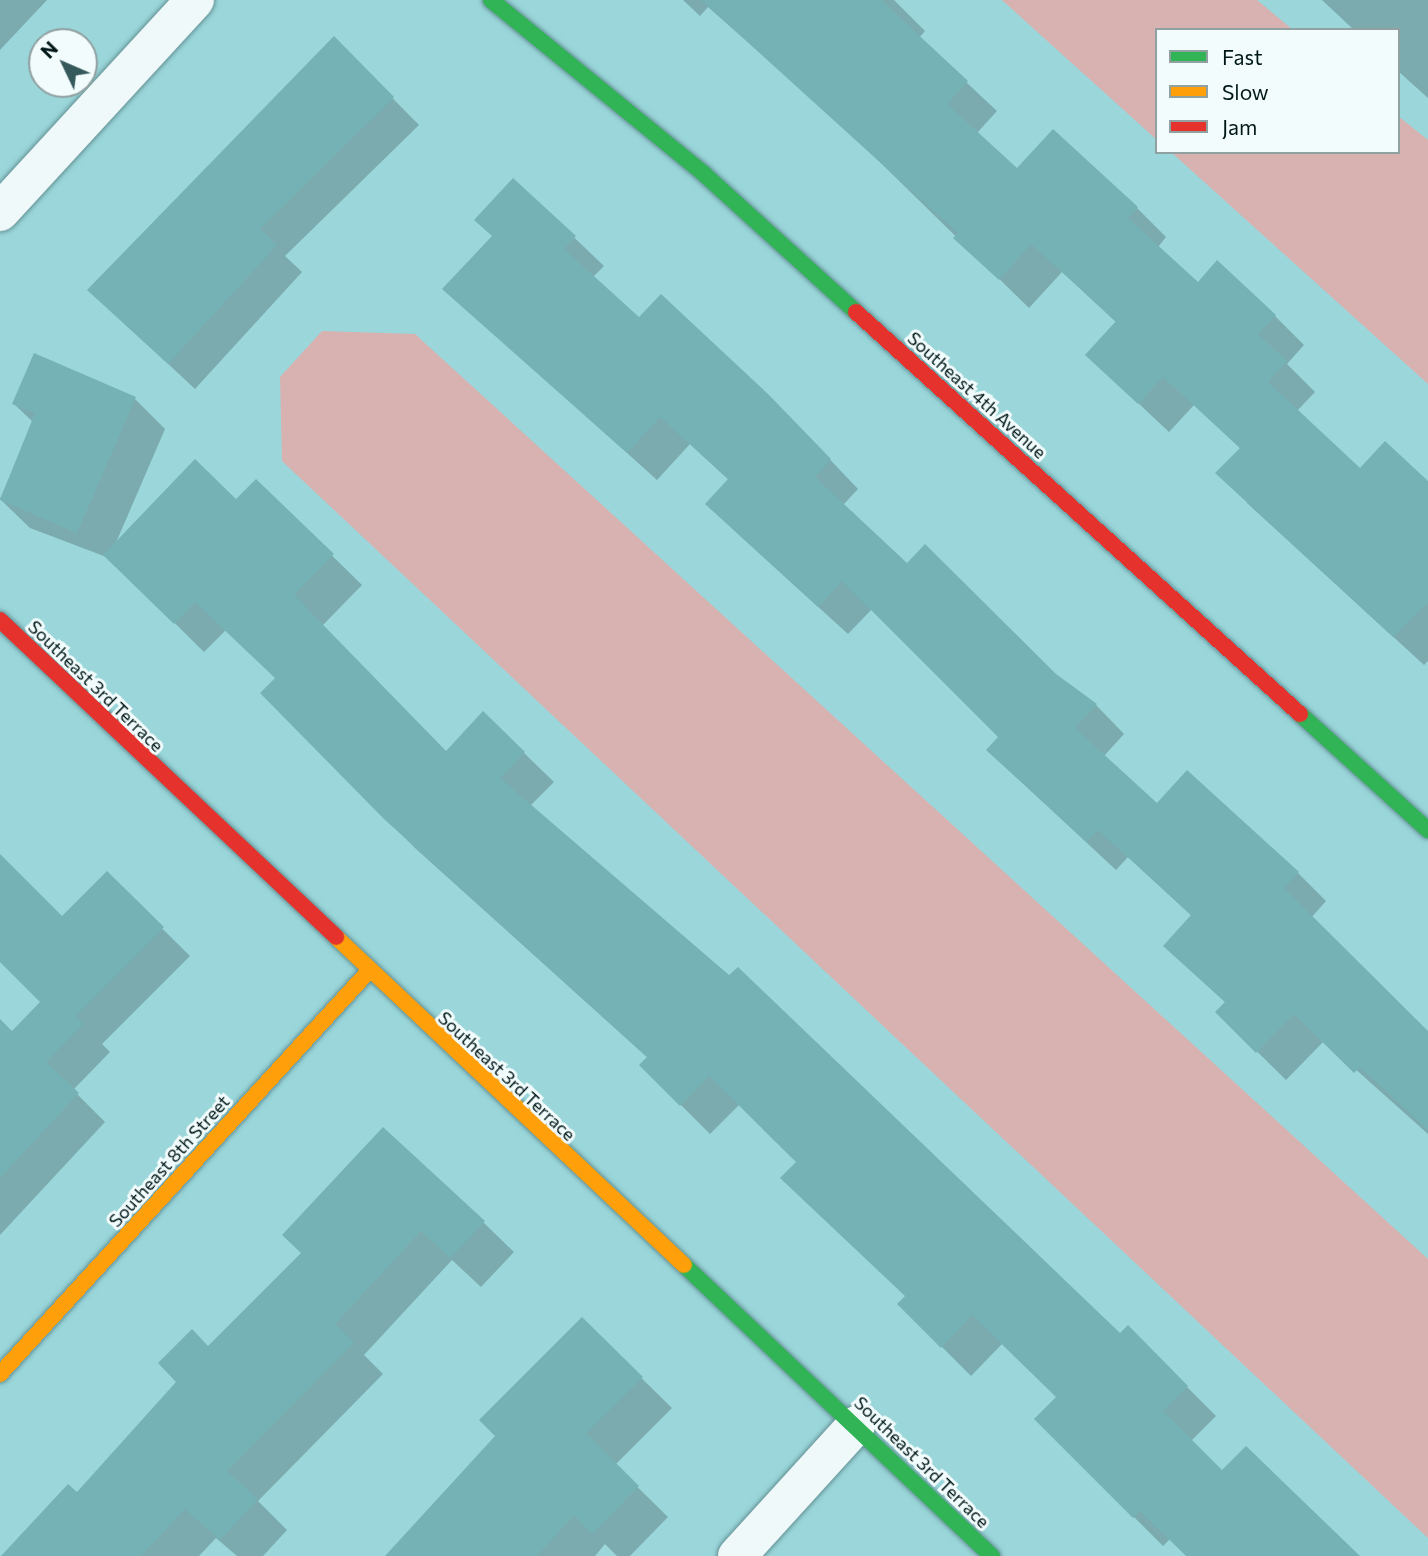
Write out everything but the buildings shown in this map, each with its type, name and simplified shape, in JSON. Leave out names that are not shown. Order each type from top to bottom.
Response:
[{"type":"street","points":[[0,212],[195,0]]},
{"type":"street","name":"Southeast 4th Avenue","points":[[491,0],[704,174],[1428,830]]},
{"type":"street","name":"Southeast 3rd Terrace","points":[[0,620],[367,972],[856,1425],[992,1556]]},
{"type":"street","name":"Southeast 8th Street","points":[[0,1374],[367,972]]},
{"type":"street","points":[[737,1556],[856,1425]]},
{"type":"shaded area","points":[[1002,0],[1257,0],[1291,28],[1155,28],[1155,138]]},
{"type":"shaded area","points":[[1400,118],[1428,140],[1428,384],[1173,154],[1400,154]]},
{"type":"shaded area","points":[[322,331],[415,334],[1428,1259],[1428,1538],[282,461],[280,377]]},
{"type":"traffic: fast","points":[[491,0],[704,174],[856,312]]},
{"type":"traffic: fast","points":[[1300,714],[1428,830]]},
{"type":"traffic: fast","points":[[684,1265],[992,1556]]},
{"type":"traffic: slow","points":[[336,937],[684,1265]]},
{"type":"traffic: slow","points":[[0,1374],[367,973]]},
{"type":"traffic: jam","points":[[856,312],[1300,714]]},
{"type":"traffic: jam","points":[[0,620],[336,937]]}]
